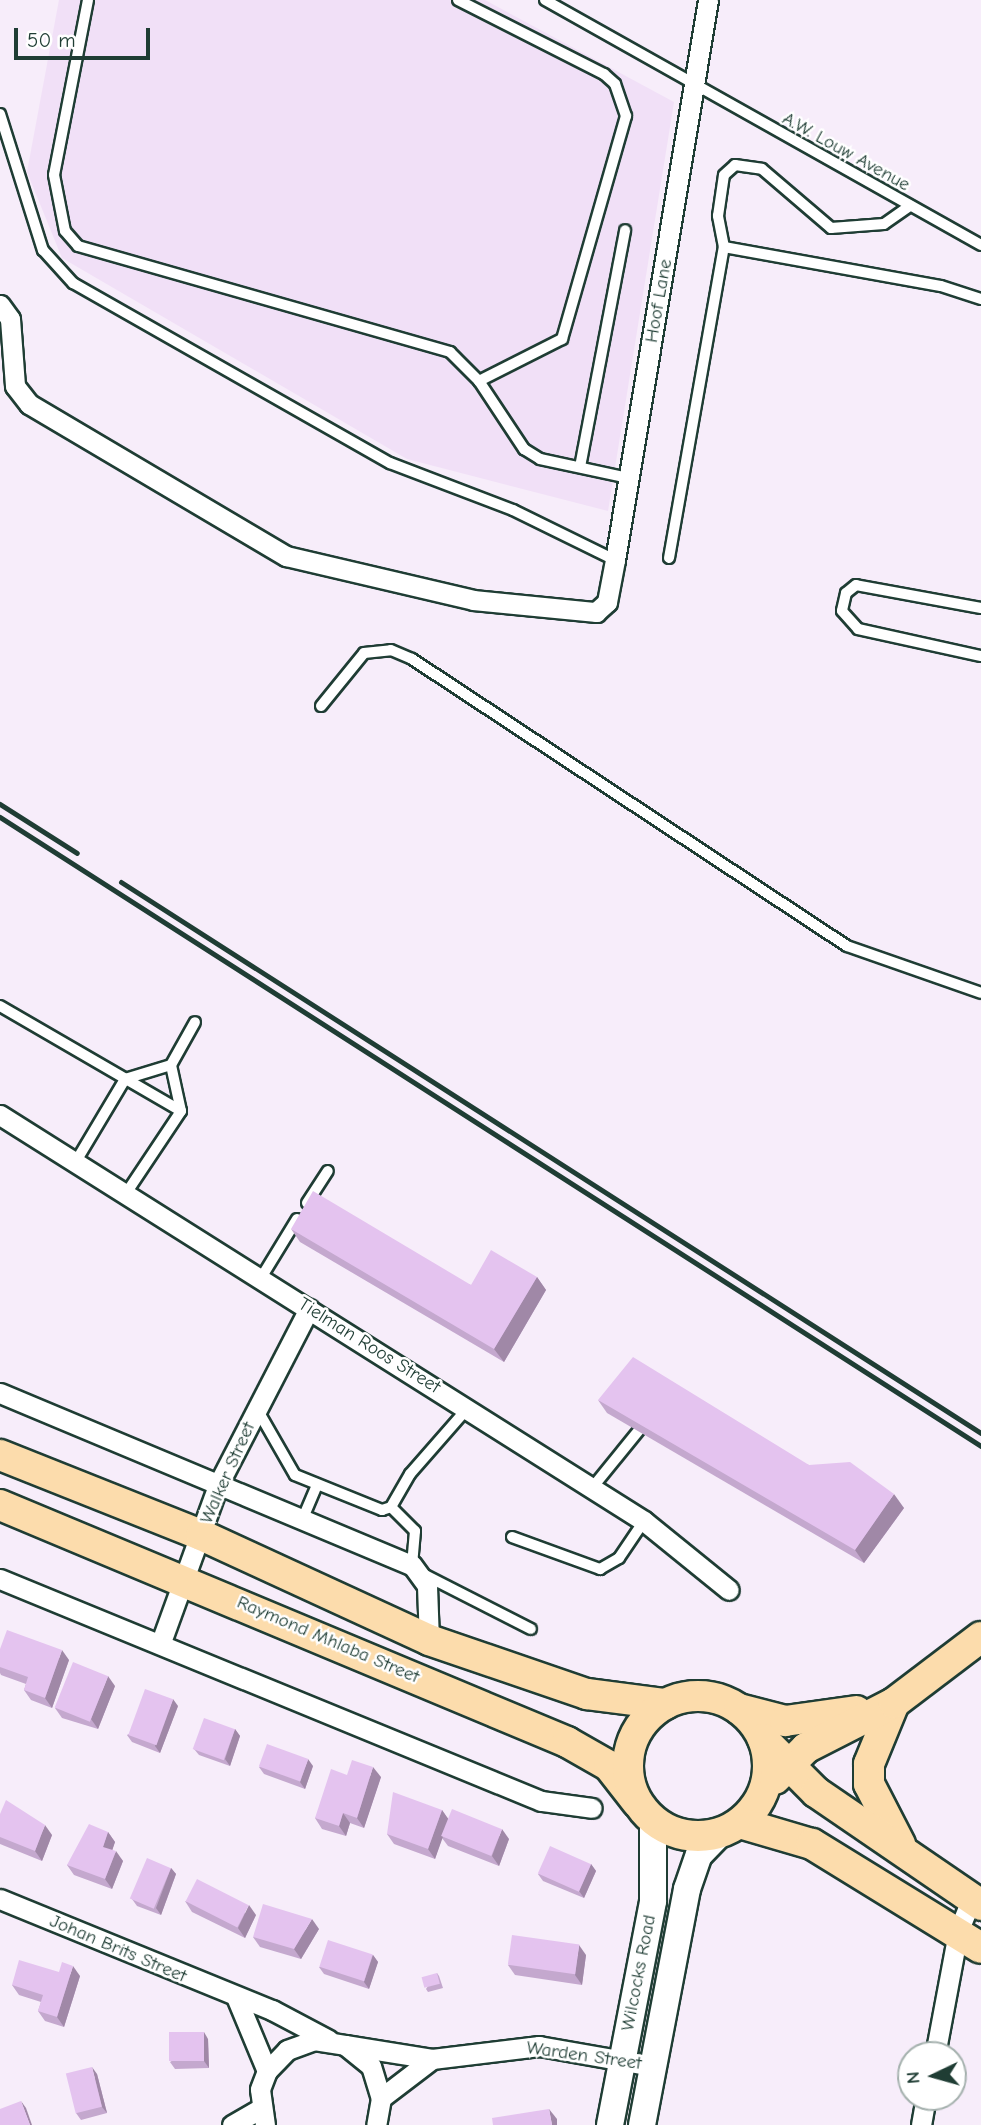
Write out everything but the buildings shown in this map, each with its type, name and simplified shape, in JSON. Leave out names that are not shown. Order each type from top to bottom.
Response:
[{"type":"main road","name":"Raymond Mhlaba Street","points":[[0,1455],[201,1535],[429,1640],[587,1694],[665,1704],[703,1696],[739,1709],[785,1720],[894,1703]]},
{"type":"main road","name":"Raymond Mhlaba Street","points":[[0,1505],[184,1578],[590,1753],[645,1811],[673,1832],[730,1828],[812,1844],[970,1940]]},
{"type":"main road","points":[[730,1828],[764,1789],[806,1748],[894,1703],[981,1637]]},
{"type":"main road","points":[[894,1703],[873,1752],[869,1784],[875,1804],[910,1858]]},
{"type":"main road","points":[[645,1811],[628,1758],[647,1718],[665,1704]]},
{"type":"main road","points":[[739,1709],[763,1740],[789,1765],[910,1858],[977,1902]]},
{"type":"main road","points":[[763,1740],[764,1789]]},
{"type":"street","name":"Hoof Lane","points":[[0,305],[10,319],[15,386],[29,404],[296,561],[530,610],[587,614],[607,602],[708,0]]},
{"type":"street","name":"Tielman Roos Street","points":[[0,1115],[644,1521],[729,1590]]},
{"type":"street","name":"Walker Street","points":[[161,1643],[219,1483],[309,1309]]},
{"type":"street","points":[[0,1393],[303,1518],[417,1569]]},
{"type":"street","name":"Raymond Mhlaba Street","points":[[417,1569],[429,1640]]},
{"type":"street","points":[[0,1578],[541,1801],[592,1808]]},
{"type":"street","name":"Wilcocks Road","points":[[610,2125],[653,1901],[645,1811]]},
{"type":"street","name":"Wilcocks Road","points":[[642,2125],[687,1889],[699,1855],[730,1828]]},
{"type":"street","name":"Johan Brits Street","points":[[0,1899],[237,1999],[292,2018],[337,2042]]},
{"type":"street","points":[[938,2041],[970,1940],[977,1902]]},
{"type":"street","points":[[232,2125],[262,2117],[267,2071],[237,1999]]},
{"type":"street","points":[[267,2071],[300,2043],[337,2042],[371,2066],[381,2098],[376,2125]]},
{"type":"street","name":"Warden Street","points":[[337,2042],[432,2059],[539,2046],[653,2066]]},
{"type":"street","points":[[381,2098],[432,2059]]},
{"type":"lane","points":[[88,0],[54,175],[65,231],[78,246],[450,352],[479,381],[524,449],[580,467],[629,478]]},
{"type":"lane","points":[[458,0],[604,74],[615,84],[626,116],[562,340],[479,381]]},
{"type":"lane","name":"A.W. Louw Avenue","points":[[545,0],[695,89],[981,245]]},
{"type":"lane","points":[[0,114],[43,250],[73,283],[390,463],[513,510],[615,560]]},
{"type":"lane","points":[[669,558],[723,247],[720,193],[735,165],[762,169],[831,228],[884,224],[910,206]]},
{"type":"lane","points":[[580,467],[625,230]]},
{"type":"lane","points":[[723,247],[941,286],[981,299]]},
{"type":"lane","points":[[981,608],[856,585],[846,593],[842,611],[859,629],[981,656]]},
{"type":"lane","points":[[321,706],[364,653],[401,655],[847,946],[981,993]]},
{"type":"lane","points":[[0,1006],[181,1111]]},
{"type":"lane","points":[[125,1195],[181,1111],[171,1065],[195,1022]]},
{"type":"lane","points":[[75,1163],[125,1079],[171,1065]]},
{"type":"lane","points":[[261,1279],[327,1171]]},
{"type":"lane","points":[[391,1507],[468,1408]]},
{"type":"lane","points":[[257,1409],[276,1434],[286,1466],[317,1485],[373,1508],[391,1507],[415,1531],[417,1569],[531,1629]]},
{"type":"lane","points":[[592,1488],[639,1425],[662,1424]]},
{"type":"lane","points":[[303,1518],[317,1485]]},
{"type":"lane","points":[[512,1537],[600,1569],[619,1558],[644,1521]]},
{"type":"shaded area","points":[[59,0],[485,0],[674,102],[608,511],[407,459],[62,258],[27,172]]},
{"type":"railway","points":[[0,804],[77,853]]},
{"type":"railway","points":[[0,817],[981,1446]]},
{"type":"railway","points":[[121,882],[981,1433]]}]
